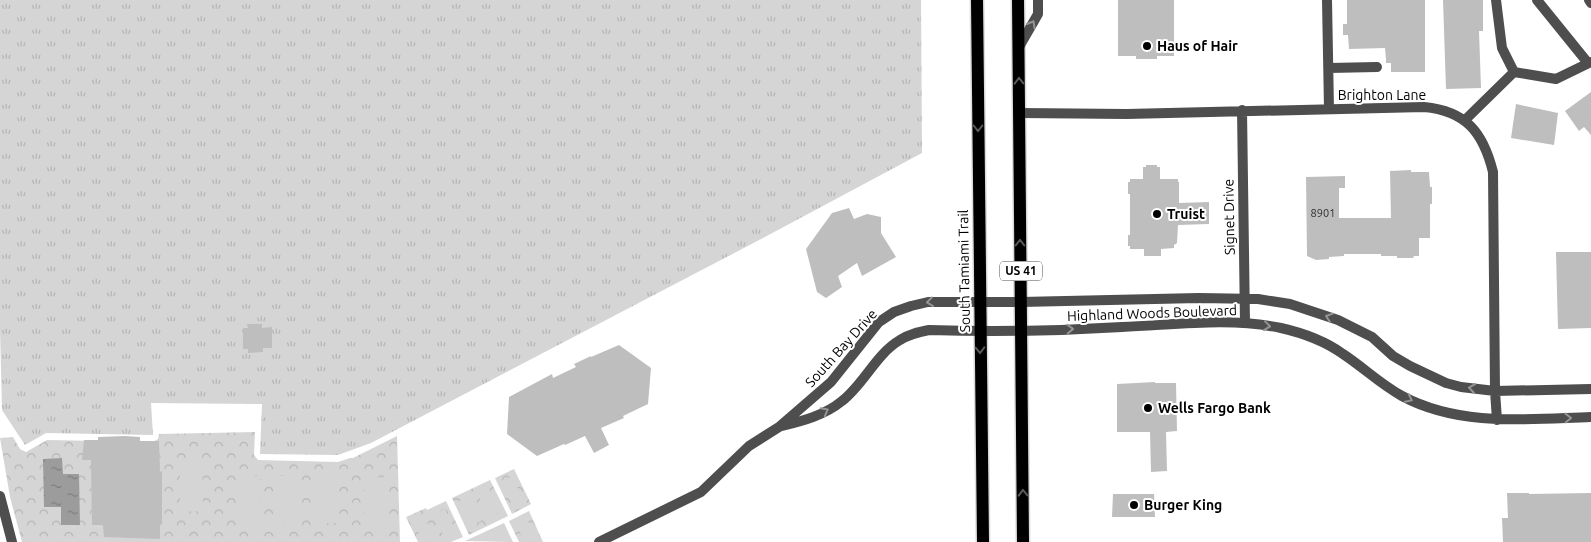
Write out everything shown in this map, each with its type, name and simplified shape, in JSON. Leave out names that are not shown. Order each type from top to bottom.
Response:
[{"type":"main road","name":"South Tamiami Trail","points":[[977,0],[982,542]]},
{"type":"main road","name":"US 41","points":[[1018,0],[1023,542]]},
{"type":"street","points":[[1019,46],[1038,14],[1038,0]]},
{"type":"street","points":[[1327,0],[1329,109]]},
{"type":"street","points":[[1496,0],[1502,48],[1514,72]]},
{"type":"street","points":[[1514,72],[1556,79],[1590,62],[1537,0]]},
{"type":"street","points":[[1329,68],[1377,67]]},
{"type":"street","points":[[1465,120],[1514,72]]},
{"type":"street","name":"Brighton Lane","points":[[1020,113],[1127,114],[1424,107],[1438,108],[1465,120],[1476,130],[1483,142],[1493,172],[1495,391],[1498,420]]},
{"type":"street","name":"Signet Drive","points":[[1242,110],[1245,323]]},
{"type":"street","name":"Highland Woods Boulevard","points":[[1021,302],[1199,298],[1244,299],[1290,304],[1338,320],[1372,337],[1393,356],[1428,375],[1461,387],[1495,391],[1591,389]]},
{"type":"street","name":"South Bay Drive","points":[[598,542],[701,492],[749,446],[779,427],[831,382],[879,322],[894,312],[928,302],[1021,302]]},
{"type":"street","name":"Highland Woods Boulevard","points":[[1021,330],[1122,328],[1206,323],[1245,323],[1279,328],[1315,338],[1343,353],[1389,389],[1422,405],[1458,416],[1498,420],[1591,417]]},
{"type":"street","name":"South Bay Drive","points":[[779,427],[807,420],[842,401],[888,350],[906,337],[929,330],[1021,330]]},
{"type":"street","points":[[0,496],[12,542]]},
{"type":"green space","points":[[0,0],[921,0],[922,153],[371,443],[338,455],[260,454],[262,404],[151,403],[153,435],[46,433],[25,445],[2,410],[0,329]]},
{"type":"green space","points":[[255,432],[254,455],[258,460],[338,462],[353,458],[397,436],[400,542],[22,542],[10,497],[0,438],[13,437],[20,449],[26,452],[47,440],[153,442],[158,439],[159,434]]},
{"type":"green space","points":[[180,463],[202,463],[203,511],[180,512]]},
{"type":"green space","points":[[514,469],[531,504],[512,514],[495,478]]},
{"type":"green space","points":[[313,475],[336,475],[336,523],[314,524]]},
{"type":"green space","points":[[238,476],[260,476],[261,525],[239,525]]},
{"type":"green space","points":[[276,476],[298,476],[299,524],[277,525]]},
{"type":"green space","points":[[512,476],[524,501],[513,506],[501,482]]},
{"type":"green space","points":[[387,477],[387,526],[365,526],[365,478]]},
{"type":"green space","points":[[490,480],[508,516],[469,535],[452,498]]},
{"type":"green space","points":[[489,488],[500,512],[489,518],[477,493]]},
{"type":"green space","points":[[469,497],[481,521],[469,527],[458,502]]},
{"type":"green space","points":[[446,501],[463,537],[451,542],[418,542],[406,517]]},
{"type":"green space","points":[[445,509],[457,533],[445,539],[434,514]]},
{"type":"green space","points":[[529,511],[543,542],[519,542],[509,521]]},
{"type":"green space","points":[[424,516],[436,540],[432,542],[423,542],[413,521]]},
{"type":"green space","points":[[527,519],[538,542],[525,542],[516,524]]},
{"type":"green space","points":[[504,523],[513,542],[465,541]]},
{"type":"water","points":[[62,458],[63,474],[79,474],[80,525],[61,525],[61,507],[44,507],[43,459]]},
{"type":"building","points":[[1118,0],[1174,0],[1174,56],[1157,56],[1157,59],[1136,59],[1136,56],[1118,56]]},
{"type":"building","points":[[1347,0],[1425,0],[1425,72],[1391,72],[1391,63],[1386,63],[1385,48],[1349,49],[1348,35],[1343,35],[1343,24],[1347,24]]},
{"type":"building","points":[[1443,0],[1483,0],[1483,31],[1479,31],[1481,88],[1446,89]]},
{"type":"building","points":[[1591,92],[1591,135],[1584,127],[1579,131],[1565,111]]},
{"type":"building","points":[[1516,104],[1558,113],[1554,145],[1511,138]]},
{"type":"building","points":[[1146,165],[1157,165],[1157,167],[1160,167],[1160,179],[1178,179],[1179,203],[1209,202],[1209,224],[1178,225],[1177,243],[1174,245],[1174,248],[1161,249],[1161,256],[1144,256],[1144,249],[1130,249],[1130,246],[1128,246],[1128,235],[1130,235],[1130,194],[1128,194],[1128,182],[1130,182],[1130,179],[1143,179],[1143,167],[1146,167]]},
{"type":"building","points":[[1411,170],[1411,172],[1429,172],[1430,187],[1432,187],[1430,238],[1419,238],[1419,256],[1397,258],[1397,256],[1381,256],[1381,254],[1344,254],[1344,256],[1316,260],[1307,256],[1306,177],[1345,176],[1345,188],[1339,188],[1339,218],[1391,218],[1390,171]]},
{"type":"building","points":[[849,208],[854,219],[867,214],[881,217],[881,233],[896,257],[862,276],[857,263],[838,276],[842,287],[826,298],[817,292],[806,249],[832,213]]},
{"type":"building","points":[[1556,252],[1591,252],[1591,328],[1558,329]]},
{"type":"building","points":[[247,324],[262,324],[262,328],[272,327],[272,348],[263,348],[263,352],[248,353],[248,349],[243,349],[243,328],[248,328]]},
{"type":"building","points":[[619,345],[651,368],[648,404],[623,416],[624,418],[601,428],[609,445],[594,453],[585,436],[537,456],[507,434],[509,397],[552,374],[553,378],[576,367],[574,364]]},
{"type":"building","points":[[1176,383],[1177,431],[1166,432],[1167,471],[1151,472],[1150,432],[1117,432],[1117,384]]},
{"type":"building","points":[[98,437],[140,437],[140,441],[159,441],[160,472],[162,471],[162,524],[160,525],[160,539],[104,537],[103,525],[92,525],[91,460],[82,460],[84,440],[98,440]]},
{"type":"building","points":[[1507,493],[1591,493],[1591,542],[1503,542],[1502,518],[1508,518]]},
{"type":"building","name":"Burger King","points":[[1113,494],[1154,494],[1155,517],[1112,517]]},
{"type":"place","name":"Haus of Hair","points":[[1147,46]]},
{"type":"place","name":"Truist","points":[[1157,214]]},
{"type":"place","name":"Wells Fargo Bank","points":[[1148,408]]},
{"type":"place","name":"Burger King","points":[[1134,505]]}]
